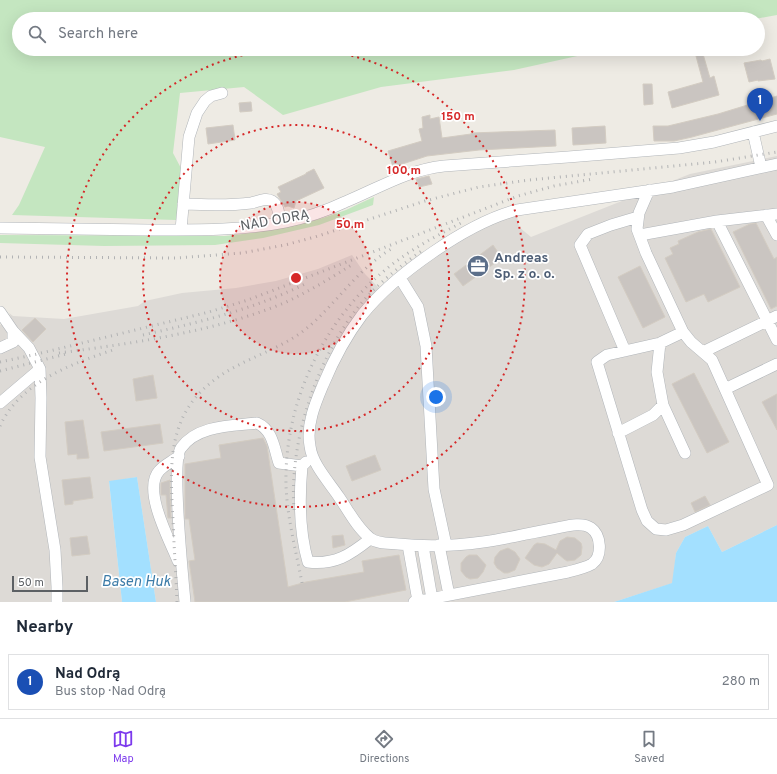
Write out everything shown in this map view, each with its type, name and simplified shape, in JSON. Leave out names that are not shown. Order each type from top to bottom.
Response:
[{"type":"street","points":[[181,230],[189,137],[197,113],[211,96],[222,93]]},
{"type":"street","name":"NAD ODRĄ","points":[[0,228],[181,230],[247,228],[280,223],[325,210],[399,177],[434,167],[657,150],[710,143],[777,126]]},
{"type":"street","points":[[753,132],[761,167]]},
{"type":"street","points":[[408,545],[416,602],[584,568],[594,563],[600,546],[598,537],[592,529],[583,524],[485,542],[442,545],[408,545],[379,542],[370,538],[349,512],[313,457],[309,439],[312,414],[335,360],[347,337],[363,314],[385,291],[434,252],[464,233],[480,224],[517,210],[692,183],[777,164]]},
{"type":"street","points":[[649,190],[638,217],[637,229],[646,253],[683,332],[691,342],[712,360],[768,485],[683,525],[666,530],[656,529],[647,521],[642,510],[597,362],[607,355],[660,343],[683,332]]},
{"type":"street","points":[[183,204],[226,206],[268,199],[273,202],[278,209],[280,223]]},
{"type":"street","points":[[640,236],[717,221],[772,215],[777,236]]},
{"type":"street","points":[[625,351],[580,245],[588,234],[638,217]]},
{"type":"street","points":[[717,221],[772,318],[777,340]]},
{"type":"street","points":[[400,278],[418,307],[426,346],[434,489],[449,595]]},
{"type":"street","points":[[0,312],[13,331],[29,348],[40,369],[40,457],[55,550],[59,601]]},
{"type":"street","points":[[703,352],[772,318]]},
{"type":"street","points":[[0,348],[13,342],[13,331]]},
{"type":"street","points":[[660,343],[657,372],[663,405],[685,453]]},
{"type":"street","points":[[725,389],[777,364]]},
{"type":"street","points":[[0,403],[40,369]]},
{"type":"street","points":[[618,433],[653,416],[663,405]]},
{"type":"street","points":[[185,602],[176,472],[180,449],[189,440],[202,432],[212,429],[257,423],[269,431],[279,463],[302,466],[313,457]]},
{"type":"street","points":[[179,456],[158,471],[153,484],[157,510],[182,570]]},
{"type":"street","points":[[302,466],[300,500],[303,545],[308,562],[317,563],[335,561],[353,553],[370,538]]},
{"type":"street","points":[[423,546],[432,599]]},
{"type":"shaded area","points":[[777,156],[777,525],[722,552],[708,526],[685,537],[676,553],[673,583],[614,602],[156,602],[137,477],[109,482],[122,602],[0,602],[0,325],[12,320],[9,313],[13,316],[64,319],[138,306],[145,301],[182,293],[236,288],[276,281],[318,269],[352,255],[365,274],[380,289],[432,247],[460,229],[504,208],[515,205],[519,227],[531,237],[690,174]]},
{"type":"green space","points":[[0,0],[777,0],[777,15],[765,17],[765,12],[12,12],[12,56],[577,56],[514,70],[381,87],[283,115],[244,87],[180,93],[173,153],[183,172],[176,220],[12,215],[19,205],[45,147],[0,137]]},
{"type":"green space","points":[[374,197],[373,205],[319,225],[263,238],[215,245],[104,246],[0,243],[0,235],[225,236],[271,230],[316,220],[346,210]]},
{"type":"water","name":"Basen Huk","points":[[137,477],[156,602],[122,602],[109,481]]},
{"type":"water","points":[[777,525],[777,602],[614,602],[672,583],[676,553],[685,537],[708,526],[722,552]]},
{"type":"building","points":[[696,56],[704,56],[710,78],[714,76],[719,95],[672,108],[668,92],[703,82]]},
{"type":"building","points":[[770,59],[775,79],[749,82],[744,63]]},
{"type":"building","points":[[643,84],[652,84],[653,104],[644,105]]},
{"type":"building","points":[[777,96],[777,114],[674,141],[654,141],[653,126],[668,126],[718,114]]},
{"type":"building","points":[[251,102],[252,111],[240,112],[239,103]]},
{"type":"building","points":[[430,115],[430,119],[439,117],[442,138],[471,133],[555,130],[556,146],[479,150],[427,156],[393,167],[388,151],[422,141],[419,129],[423,128],[422,117]]},
{"type":"building","points":[[233,125],[235,140],[208,144],[206,128]]},
{"type":"building","points":[[605,126],[606,143],[573,145],[572,128]]},
{"type":"building","points":[[314,169],[324,188],[296,201],[294,208],[288,206],[285,207],[277,194],[281,192],[278,187]]},
{"type":"building","points":[[429,176],[432,184],[419,187],[416,179]]},
{"type":"building","points":[[756,223],[774,259],[777,257],[777,306],[771,309],[733,232],[750,224]]},
{"type":"building","points":[[711,229],[740,287],[708,302],[704,294],[686,302],[665,258],[673,254],[670,248],[679,244],[678,241],[698,232]]},
{"type":"building","name":"Andreas Sp. z o. o.","points":[[493,245],[502,258],[463,286],[454,274]]},
{"type":"building","points":[[640,266],[665,317],[643,328],[618,277]]},
{"type":"building","points":[[35,318],[46,329],[33,342],[22,330]]},
{"type":"building","points":[[694,373],[729,442],[707,453],[672,384]]},
{"type":"building","points":[[153,375],[157,398],[136,401],[133,379]]},
{"type":"building","points":[[777,394],[777,430],[762,402]]},
{"type":"building","points":[[83,420],[89,458],[77,459],[77,454],[68,455],[65,422]]},
{"type":"building","points":[[160,424],[163,443],[104,451],[101,432]]},
{"type":"building","points":[[263,438],[267,446],[288,587],[306,582],[364,572],[362,561],[399,555],[406,590],[345,602],[195,602],[189,561],[195,560],[189,519],[185,519],[185,464],[221,458],[219,445]]},
{"type":"building","points":[[375,455],[381,470],[352,481],[346,466]]},
{"type":"building","points":[[90,477],[93,498],[73,501],[73,504],[65,505],[62,480]]},
{"type":"building","points":[[170,480],[171,518],[168,518],[166,495],[161,495],[161,483]]},
{"type":"building","points":[[705,496],[710,505],[695,512],[691,503]]},
{"type":"building","points":[[343,535],[345,545],[333,548],[332,536]]},
{"type":"building","points":[[87,536],[90,554],[72,556],[70,538]]},
{"type":"building","points":[[567,537],[575,538],[581,543],[581,555],[575,560],[567,561],[557,553],[549,564],[542,567],[534,565],[525,558],[537,543],[545,544],[556,550],[560,541]]},
{"type":"building","points":[[508,548],[515,552],[520,559],[515,570],[504,573],[497,568],[494,563],[495,557],[500,551]]},
{"type":"building","points":[[469,555],[477,555],[486,565],[478,578],[470,579],[461,571],[461,563]]},
{"type":"railway","points":[[0,257],[177,258],[242,253],[285,245],[315,237],[425,201],[479,187],[529,180],[715,162],[777,152]]},
{"type":"railway","points":[[0,362],[209,312],[248,300],[518,196],[554,186],[593,179]]},
{"type":"railway","points":[[302,583],[288,509],[286,485],[287,454],[292,423],[301,392],[313,363],[328,336],[346,310],[367,287],[390,266],[408,253],[463,222]]},
{"type":"railway","points":[[177,602],[171,480],[172,460],[180,424],[188,408],[200,392],[227,371],[281,345],[302,332],[314,322],[368,266],[393,248]]},
{"type":"railway","points":[[294,510],[296,457],[301,430],[308,403],[318,376],[330,351],[344,327],[373,290],[406,262],[423,250]]},
{"type":"railway","points":[[59,353],[173,335],[230,322],[284,303],[319,285],[353,264]]},
{"type":"railway","points":[[143,335],[227,314],[267,300],[307,283]]},
{"type":"railway","points":[[0,426],[9,411],[21,397],[49,376],[83,361],[116,349]]},
{"type":"railway","points":[[0,371],[66,354]]},
{"type":"place","name":"Nad Odrą","points":[[760,121]]},
{"type":"place","name":"Andreas Sp. z o. o.","points":[[478,266]]}]
